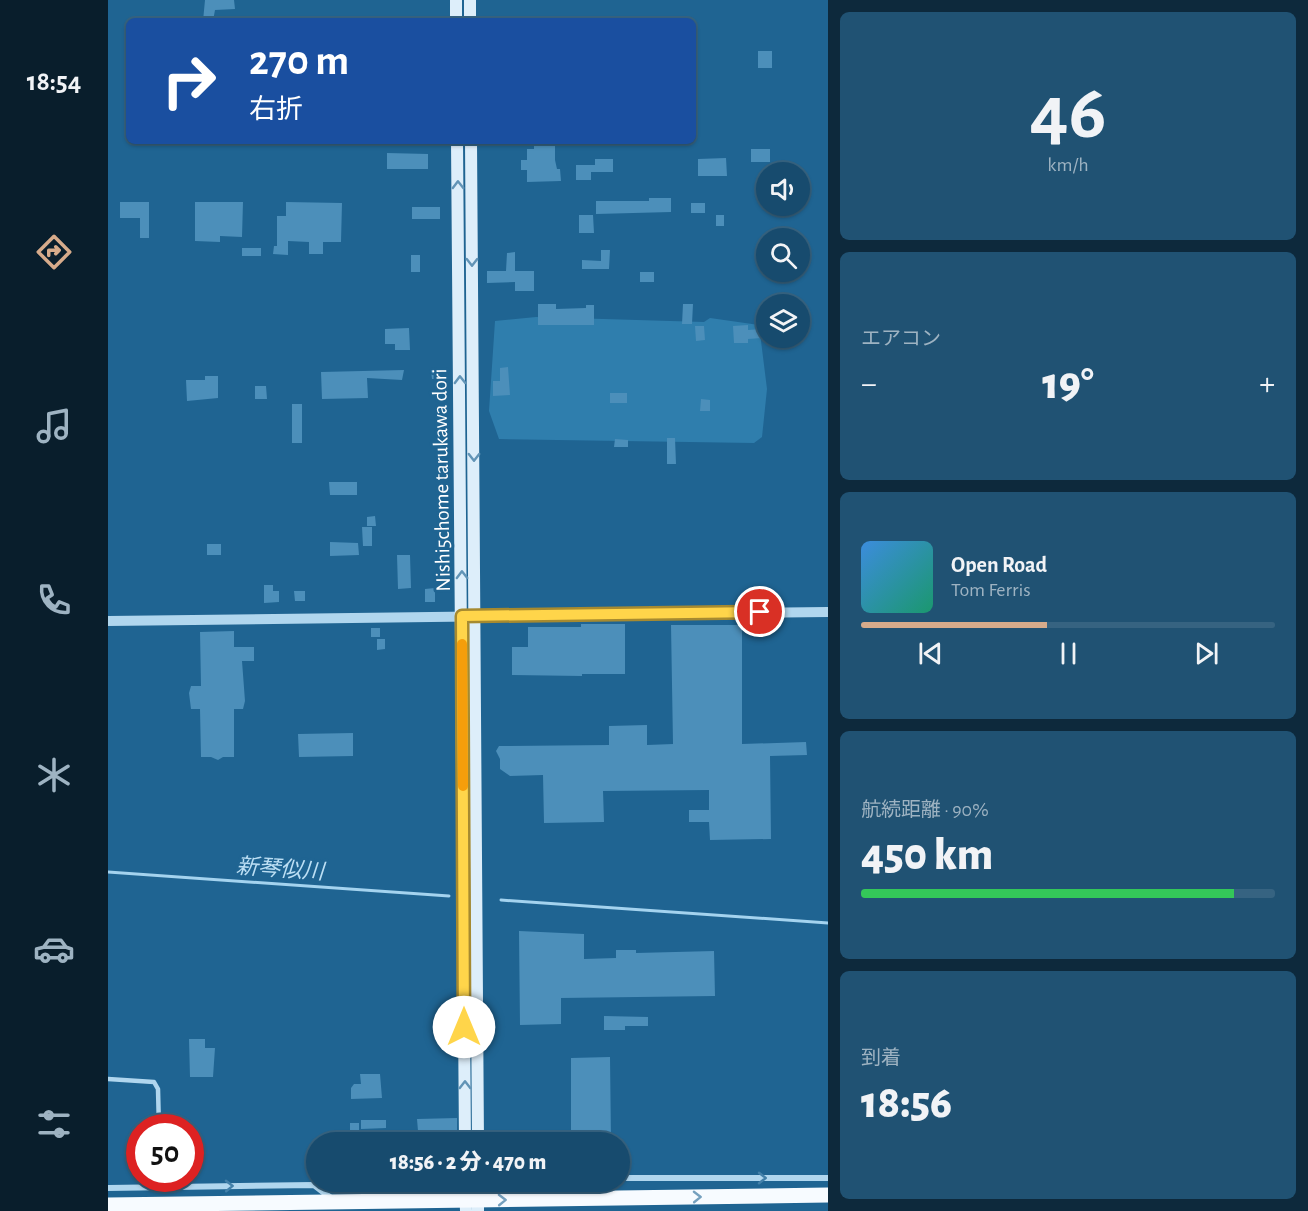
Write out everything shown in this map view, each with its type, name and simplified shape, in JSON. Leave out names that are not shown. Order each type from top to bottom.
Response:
[{"type":"main road","points":[[456,0],[456,18]]},
{"type":"main road","points":[[470,0],[470,18]]},
{"type":"main road","name":"Nishi5chome tarukawa dori","points":[[457,144],[465,1132]]},
{"type":"main road","name":"Nishi5chome tarukawa dori","points":[[471,144],[478,1132]]},
{"type":"main road","points":[[108,1204],[337,1202],[472,1206],[553,1199],[828,1195]]},
{"type":"street","points":[[108,621],[828,612]]},
{"type":"street","points":[[630,1178],[828,1178]]},
{"type":"street","points":[[204,1186],[314,1185],[337,1202]]},
{"type":"street","points":[[108,1188],[126,1188]]},
{"type":"street","points":[[553,1199],[565,1192]]},
{"type":"lane","points":[[108,1079],[154,1082],[158,1089],[159,1114]]},
{"type":"shaded area","points":[[536,317],[704,322],[710,318],[756,325],[756,348],[762,348],[767,389],[762,437],[754,443],[499,439],[489,411],[495,321]]},
{"type":"building","points":[[205,0],[234,0],[235,9],[215,10],[214,18],[203,18]]},
{"type":"building","points":[[758,51],[772,51],[772,68],[758,68]]},
{"type":"building","points":[[534,144],[555,144],[555,160],[557,169],[560,169],[561,181],[527,182],[527,170],[521,170],[521,160],[527,160],[527,149],[534,149]]},
{"type":"building","points":[[751,149],[770,149],[770,162],[751,162]]},
{"type":"building","points":[[387,153],[428,154],[428,169],[387,169]]},
{"type":"building","points":[[726,158],[727,176],[698,176],[698,159]]},
{"type":"building","points":[[595,159],[613,159],[613,172],[591,172],[591,180],[576,180],[576,165],[595,165]]},
{"type":"building","points":[[649,198],[671,198],[671,212],[596,214],[596,201],[649,201]]},
{"type":"building","points":[[120,202],[149,202],[149,238],[140,238],[140,218],[120,218]]},
{"type":"building","points":[[195,202],[243,202],[242,237],[220,236],[220,242],[195,241]]},
{"type":"building","points":[[286,202],[342,203],[341,242],[323,242],[323,254],[309,254],[309,242],[288,241],[288,255],[273,254],[274,246],[277,246],[277,216],[286,216]]},
{"type":"building","points":[[691,203],[705,203],[705,213],[691,213]]},
{"type":"building","points":[[412,207],[440,207],[440,219],[412,219]]},
{"type":"building","points":[[579,215],[593,215],[594,233],[579,233]]},
{"type":"building","points":[[716,215],[724,215],[724,226],[716,226]]},
{"type":"building","points":[[242,248],[261,248],[261,256],[242,256]]},
{"type":"building","points":[[601,250],[610,250],[609,269],[582,269],[582,260],[601,261]]},
{"type":"building","points":[[515,252],[515,271],[534,271],[534,291],[515,291],[515,282],[487,283],[487,271],[506,271],[507,253]]},
{"type":"building","points":[[411,255],[420,255],[420,272],[411,272]]},
{"type":"building","points":[[640,272],[654,272],[654,282],[640,282]]},
{"type":"building","points":[[538,304],[556,304],[556,309],[586,308],[586,305],[594,305],[594,325],[538,325]]},
{"type":"building","points":[[683,304],[693,304],[692,324],[682,324]]},
{"type":"building","points":[[748,325],[748,330],[756,329],[756,338],[748,339],[748,343],[734,343],[733,326]]},
{"type":"building","points":[[695,326],[704,326],[705,340],[696,341]]},
{"type":"building","points":[[409,328],[410,350],[395,350],[395,344],[385,344],[385,329]]},
{"type":"building","points":[[508,367],[510,395],[493,396],[493,381],[500,381],[500,368]]},
{"type":"building","points":[[445,369],[446,378],[432,379],[431,370]]},
{"type":"building","points":[[404,370],[402,380],[367,378],[368,398],[322,399],[321,372]]},
{"type":"building","points":[[205,376],[218,376],[218,398],[187,401],[186,380],[205,380]]},
{"type":"building","points":[[255,386],[266,386],[267,399],[255,399]]},
{"type":"building","points":[[610,393],[627,393],[627,403],[610,403]]},
{"type":"building","points":[[701,399],[710,400],[710,411],[700,411]]},
{"type":"building","points":[[292,404],[302,404],[302,443],[292,443]]},
{"type":"building","points":[[667,438],[675,438],[676,464],[667,464]]},
{"type":"building","points":[[615,439],[628,440],[628,447],[614,447]]},
{"type":"building","points":[[329,482],[357,482],[357,495],[330,495]]},
{"type":"building","points":[[375,516],[376,526],[367,526],[367,517]]},
{"type":"building","points":[[362,527],[372,527],[372,546],[363,546]]},
{"type":"building","points":[[330,542],[358,543],[359,555],[330,556]]},
{"type":"building","points":[[207,544],[221,544],[221,555],[207,555]]},
{"type":"building","points":[[397,555],[410,555],[411,588],[398,589]]},
{"type":"building","points":[[264,585],[273,585],[273,591],[279,591],[279,602],[264,603]]},
{"type":"building","points":[[435,588],[435,602],[425,602],[425,589]]},
{"type":"building","points":[[294,591],[305,591],[305,601],[295,601]]},
{"type":"building","points":[[581,624],[625,624],[625,674],[512,675],[512,647],[528,647],[528,627],[581,627]]},
{"type":"building","points":[[671,625],[742,625],[742,744],[806,742],[807,755],[770,756],[771,839],[710,840],[709,822],[689,822],[689,810],[709,810],[709,790],[603,791],[604,822],[544,823],[543,775],[510,776],[500,769],[500,759],[496,751],[499,746],[609,745],[609,726],[647,725],[647,745],[673,744]]},
{"type":"building","points":[[371,628],[380,628],[380,637],[371,637]]},
{"type":"building","points":[[234,631],[234,647],[254,647],[254,661],[242,661],[245,701],[243,709],[234,709],[234,757],[223,757],[218,760],[201,757],[200,709],[191,709],[189,693],[191,686],[201,686],[200,632]]},
{"type":"building","points":[[377,639],[385,639],[385,649],[377,650]]},
{"type":"building","points":[[353,733],[353,756],[299,757],[298,734]]},
{"type":"building","points":[[519,931],[584,934],[584,959],[616,958],[616,950],[636,950],[636,953],[714,951],[715,996],[561,998],[561,1024],[520,1025]]},
{"type":"building","points":[[604,1016],[648,1017],[648,1026],[625,1026],[625,1030],[604,1030]]},
{"type":"building","points":[[189,1039],[205,1039],[205,1048],[215,1048],[213,1077],[190,1077]]},
{"type":"building","points":[[610,1057],[611,1132],[571,1132],[571,1058]]},
{"type":"building","points":[[360,1074],[380,1074],[382,1098],[351,1099],[351,1088],[354,1084],[361,1084]]},
{"type":"building","points":[[457,1118],[457,1130],[418,1131],[417,1119]]},
{"type":"building","points":[[361,1120],[386,1120],[386,1128],[361,1129]]},
{"type":"building","points":[[350,1123],[359,1123],[359,1132],[350,1132]]},
{"type":"waterway","name":"新琴似川","points":[[108,872],[449,896]]},
{"type":"waterway","name":"新琴似川","points":[[501,900],[828,923]]},
{"type":"slow traffic","points":[[462,644],[463,786]]},
{"type":"route","points":[[464,1027],[462,616],[760,612]]}]
